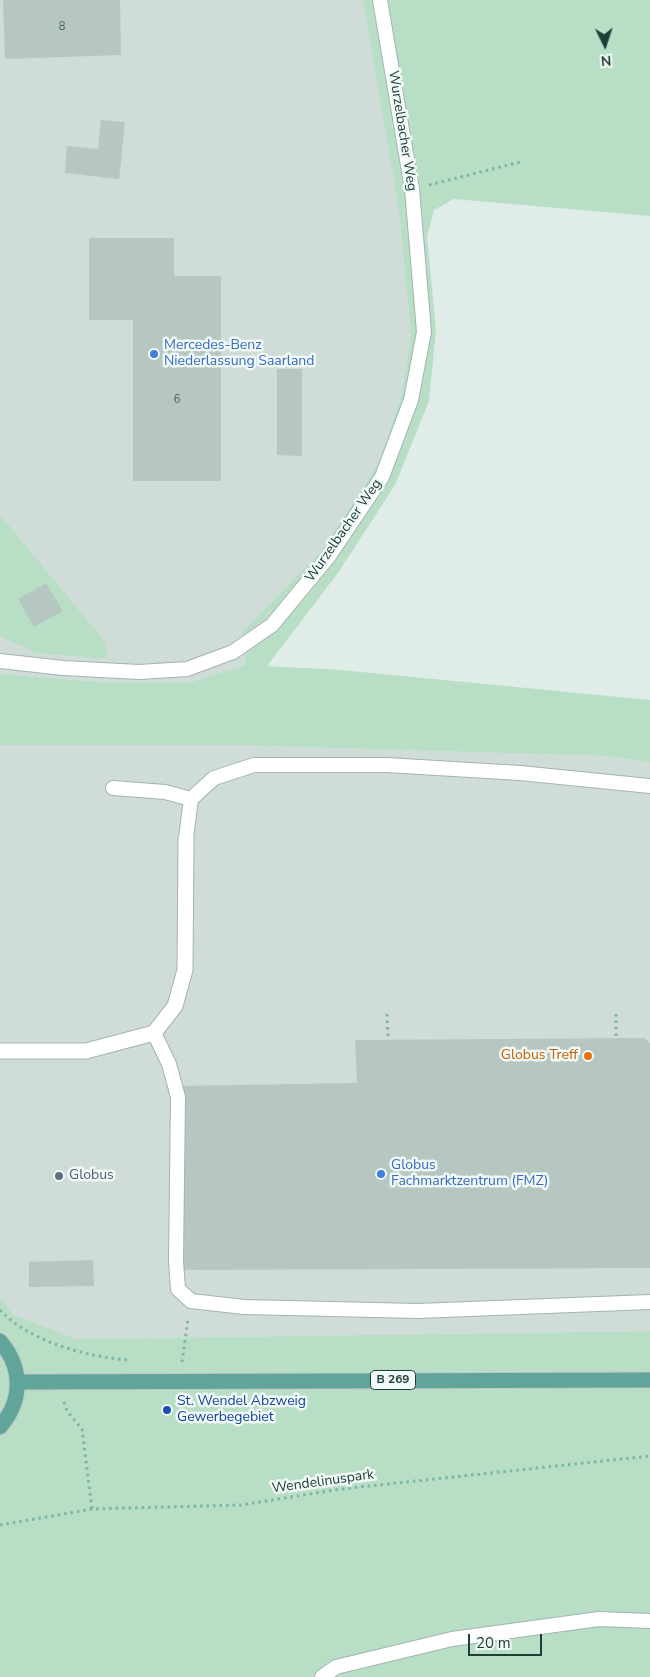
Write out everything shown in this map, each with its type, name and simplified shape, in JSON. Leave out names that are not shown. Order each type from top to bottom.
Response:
[{"type":"main road","points":[[0,1341],[9,1351],[16,1366],[18,1382],[17,1399],[10,1415],[0,1427]]},
{"type":"main road","name":"B 269","points":[[18,1382],[650,1380]]},
{"type":"street","points":[[0,1051],[86,1051],[154,1033],[174,1006],[185,970],[186,838]]},
{"type":"lane","name":"Wurzelbacher Weg","points":[[0,661],[63,668],[129,672],[187,669],[233,652],[272,625],[330,556],[382,477],[411,400],[424,332],[412,189],[380,0]]},
{"type":"lane","points":[[186,838],[191,799],[214,778],[254,765],[387,765],[564,777],[650,786]]},
{"type":"lane","points":[[112,788],[165,792],[191,799]]},
{"type":"lane","points":[[154,1033],[170,1064],[178,1097],[176,1261],[178,1289],[191,1301],[244,1307],[418,1310],[650,1302]]},
{"type":"lane","points":[[322,1677],[336,1667],[452,1639],[599,1619],[650,1621]]},
{"type":"path","points":[[412,189],[520,162]]},
{"type":"path","points":[[387,1014],[388,1039]]},
{"type":"path","points":[[616,1014],[616,1038]]},
{"type":"path","points":[[180,1380],[191,1301]]},
{"type":"path","points":[[0,1310],[12,1323],[60,1345],[96,1357],[132,1360]]},
{"type":"path","points":[[174,1361],[192,1361]]},
{"type":"path","points":[[59,1382],[67,1411],[82,1429],[92,1509]]},
{"type":"path","name":"Wendelinuspark","points":[[0,1525],[92,1509],[241,1506],[341,1490],[650,1456]]},
{"type":"shaded area","points":[[0,0],[363,0],[399,211],[411,334],[401,397],[377,466],[321,551],[242,632],[246,665],[188,683],[102,682],[0,674]]},
{"type":"shaded area","points":[[0,745],[230,745],[606,756],[650,762],[650,1331],[77,1339],[14,1315],[0,1298]]},
{"type":"green space","points":[[363,0],[650,0],[650,216],[454,199],[434,210],[427,237],[436,330],[429,401],[395,485],[338,573],[267,666],[341,670],[650,700],[650,762],[606,756],[230,745],[0,745],[0,674],[102,682],[188,683],[246,665],[242,632],[321,551],[377,466],[401,397],[411,334],[399,211]]},
{"type":"green space","points":[[0,515],[106,643],[107,659],[36,653],[0,636]]},
{"type":"green space","points":[[0,1298],[14,1315],[77,1339],[650,1331],[650,1677],[0,1677]]},
{"type":"building","points":[[3,0],[120,0],[121,55],[5,59]]},
{"type":"building","points":[[101,120],[125,122],[119,179],[65,173],[67,146],[98,149]]},
{"type":"building","points":[[89,238],[174,238],[174,276],[221,276],[221,481],[133,481],[133,320],[89,320]]},
{"type":"building","points":[[277,369],[302,369],[302,456],[277,455]]},
{"type":"building","points":[[46,583],[63,611],[34,627],[18,599]]},
{"type":"building","points":[[644,1038],[650,1043],[650,1268],[182,1270],[181,1086],[357,1083],[355,1040]]},
{"type":"building","points":[[93,1260],[94,1286],[29,1287],[29,1262]]},
{"type":"place","name":"Mercedes-Benz Niederlassung Saarland","points":[[154,354]]},
{"type":"place","name":"Globus Treff","points":[[588,1056]]},
{"type":"place","name":"Globus Fachmarktzentrum (FMZ)","points":[[381,1174]]},
{"type":"place","name":"Globus","points":[[59,1176]]},
{"type":"place","name":"St. Wendel Abzweig Gewerbegebiet","points":[[167,1410]]}]
